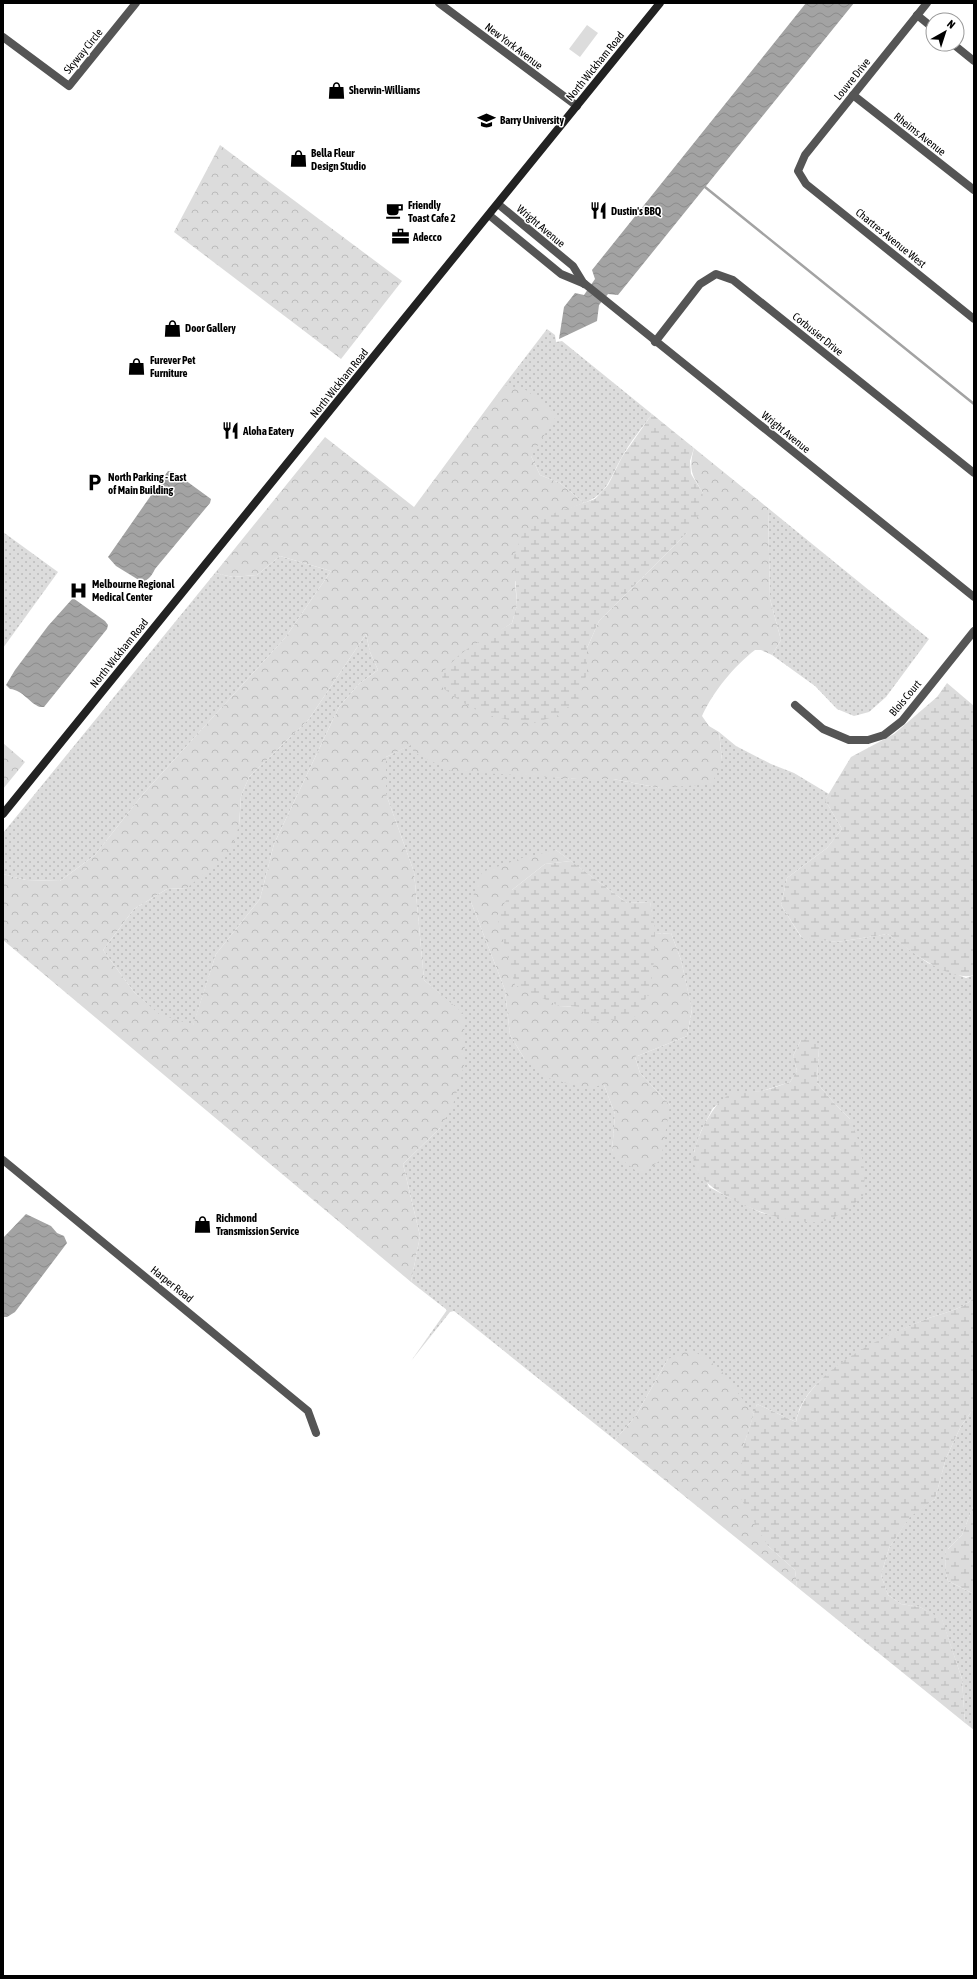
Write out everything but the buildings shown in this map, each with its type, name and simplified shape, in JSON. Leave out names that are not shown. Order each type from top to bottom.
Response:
[{"type":"main road","name":"North Wickham Road","points":[[3,814],[660,3]]},
{"type":"street","name":"Skyway Circle","points":[[3,37],[69,86],[136,3]]},
{"type":"street","name":"New York Avenue","points":[[439,3],[577,106]]},
{"type":"street","name":"Louvre Drive","points":[[798,171],[805,155],[927,3]]},
{"type":"street","points":[[917,15],[925,22]]},
{"type":"street","points":[[963,52],[974,61]]},
{"type":"street","name":"Rheims Avenue","points":[[853,95],[974,190]]},
{"type":"street","name":"Chartres Avenue West","points":[[798,171],[806,184],[974,319]]},
{"type":"street","name":"Wright Avenue","points":[[498,204],[572,266],[585,284],[655,342],[974,597]]},
{"type":"street","name":"Wright Avenue","points":[[489,215],[562,274],[585,284]]},
{"type":"street","name":"Corbusier Drive","points":[[655,342],[700,284],[716,274],[733,280],[974,474]]},
{"type":"street","name":"Blois Court","points":[[795,705],[823,729],[849,740],[868,740],[884,735],[902,721],[974,631]]},
{"type":"street","name":"Harper Road","points":[[3,1160],[308,1411],[316,1433]]},
{"type":"green space","points":[[587,25],[598,33],[580,57],[569,49]]},
{"type":"green space","points":[[220,145],[402,281],[341,359],[174,232]]},
{"type":"green space","points":[[547,329],[555,335],[556,342],[562,341],[652,414],[629,446],[608,484],[598,495],[584,503],[560,483],[540,475],[531,456],[504,385]]},
{"type":"green space","points":[[504,385],[526,390],[557,415],[531,456],[540,475],[560,483],[584,503],[571,508],[515,582],[517,605],[512,623],[492,636],[587,673],[587,648],[599,621],[686,534],[703,493],[694,477],[691,467],[694,448],[768,508],[770,599],[781,640],[772,655],[761,650],[755,650],[747,656],[718,689],[702,716],[709,726],[719,732],[722,760],[712,784],[660,788],[613,779],[577,779],[451,771],[415,753],[411,745],[386,757],[386,794],[414,872],[424,980],[464,1014],[465,1062],[453,1105],[440,1128],[403,1164],[420,1236],[411,1282],[3,940],[3,874],[26,880],[60,881],[95,855],[143,794],[285,638],[331,571],[280,556],[257,575],[233,577],[215,573],[325,437],[414,507]],"holes":[[[366,634],[370,652],[378,670],[359,684],[339,707],[274,844],[260,899],[216,954],[193,1025],[159,1014],[134,992],[103,950],[134,909],[167,889],[187,888],[230,852],[239,826],[241,796],[249,777],[309,719]]]},
{"type":"green space","points":[[652,414],[694,448],[690,461],[691,474],[703,493],[701,512],[686,534],[599,621],[587,648],[587,673],[579,697],[559,715],[534,723],[513,721],[484,714],[460,701],[443,688],[442,673],[458,656],[470,647],[512,623],[517,605],[514,556],[522,535],[543,517],[595,499],[608,485],[622,457]]},
{"type":"green space","points":[[768,508],[929,639],[886,697],[869,712],[854,716],[837,709],[815,686],[772,655],[781,640],[770,599]]},
{"type":"green space","points":[[3,532],[58,572],[3,648]]},
{"type":"green space","points":[[280,556],[331,571],[285,638],[143,794],[95,855],[60,881],[26,880],[3,874],[3,833],[215,573],[233,577],[257,575]]},
{"type":"green space","points":[[366,634],[370,652],[378,670],[359,684],[339,707],[274,844],[260,899],[216,954],[193,1026],[159,1015],[134,992],[103,950],[134,909],[167,889],[187,888],[239,826],[241,796],[249,777],[309,719]]},
{"type":"green space","points":[[947,683],[974,706],[974,975],[964,976],[953,974],[929,963],[888,934],[837,942],[802,938],[781,905],[787,878],[827,848],[842,829],[825,800],[851,757],[894,734],[937,697]]},
{"type":"green space","points":[[719,732],[736,746],[771,764],[794,773],[829,794],[825,800],[842,829],[827,848],[787,878],[781,905],[801,937],[837,942],[888,934],[928,963],[966,978],[974,975],[974,1298],[957,1309],[924,1320],[888,1336],[848,1359],[829,1372],[802,1404],[796,1422],[757,1404],[754,1414],[740,1398],[668,1359],[635,1417],[615,1440],[454,1311],[450,1312],[411,1361],[447,1310],[411,1282],[420,1236],[403,1164],[440,1128],[464,1015],[424,980],[414,872],[386,794],[386,757],[412,744],[543,776],[577,779],[613,779],[660,788],[722,760]],"holes":[[[556,850],[627,903],[650,902],[655,934],[671,933],[681,960],[692,1010],[687,1036],[635,1057],[640,1073],[670,1105],[612,1152],[615,1114],[604,1085],[524,1058],[510,1035],[505,990],[471,902]],[[801,1040],[819,1047],[817,1083],[850,1119],[825,1221],[808,1221],[762,1213],[709,1187],[694,1151],[701,1131],[713,1108],[732,1094],[762,1091],[790,1082],[797,1071],[793,1056]]]},
{"type":"green space","points":[[3,743],[25,762],[3,789]]},
{"type":"green space","points":[[556,850],[571,861],[545,864],[512,890],[559,1006],[579,1007],[655,953],[655,934],[671,933],[681,960],[692,1009],[687,1036],[635,1057],[640,1073],[670,1105],[661,1160],[640,1174],[612,1152],[615,1114],[604,1085],[585,1088],[544,1077],[524,1058],[510,1035],[505,990],[471,902],[482,872],[522,858]]},
{"type":"green space","points":[[571,861],[627,903],[650,902],[655,928],[655,953],[650,991],[636,1016],[592,1023],[579,1007],[559,1006],[515,985],[497,916],[512,890],[545,864]]},
{"type":"green space","points":[[811,1039],[819,1047],[817,1083],[850,1119],[859,1142],[865,1174],[863,1196],[859,1200],[835,1217],[825,1221],[811,1222],[774,1216],[735,1201],[718,1191],[704,1180],[696,1169],[694,1164],[694,1153],[697,1141],[704,1125],[715,1107],[722,1100],[731,1094],[761,1091],[790,1082],[797,1071],[793,1056],[801,1040]]},
{"type":"green space","points":[[974,1298],[974,1408],[961,1426],[946,1458],[935,1499],[910,1517],[889,1548],[881,1575],[888,1595],[901,1604],[920,1607],[942,1619],[962,1679],[965,1723],[797,1587],[795,1570],[768,1546],[740,1497],[743,1447],[757,1404],[796,1422],[803,1403],[814,1387],[848,1358],[887,1336],[924,1320],[957,1309]]},
{"type":"green space","points":[[691,1349],[719,1368],[754,1414],[743,1447],[768,1546],[795,1570],[797,1587],[615,1440],[635,1417],[668,1359]]},
{"type":"green space","points":[[974,1408],[974,1504],[962,1535],[948,1549],[946,1549],[945,1570],[948,1581],[974,1594],[974,1730],[965,1723],[962,1679],[942,1620],[920,1607],[901,1604],[888,1595],[881,1575],[889,1548],[910,1516],[935,1499],[946,1458],[961,1426]]},
{"type":"green space","points":[[974,1504],[974,1594],[948,1581],[945,1570],[946,1548],[948,1549],[962,1535]]},
{"type":"water","points":[[806,3],[854,3],[618,295],[608,294],[599,305],[597,321],[559,339],[564,307],[575,293],[584,295],[595,279],[592,270]]},
{"type":"water","points":[[168,471],[174,472],[211,499],[210,503],[150,577],[142,582],[116,566],[108,557]]},
{"type":"water","points":[[73,598],[105,621],[108,625],[107,629],[44,707],[40,707],[6,685],[15,670],[48,626]]},
{"type":"water","points":[[26,1214],[51,1226],[57,1233],[64,1236],[67,1243],[15,1312],[7,1317],[3,1317],[3,1238]]},
{"type":"waterway","points":[[705,187],[974,404]]},
{"type":"place","name":"Sherwin-Williams","points":[[336,90]]},
{"type":"place","name":"Barry University","points":[[487,120]]},
{"type":"place","name":"Bella Fleur Design Studio","points":[[298,159]]},
{"type":"place","name":"Friendly Toast Cafe 2","points":[[395,211]]},
{"type":"place","name":"Dustin's BBQ","points":[[598,211]]},
{"type":"place","name":"Adecco","points":[[400,237]]},
{"type":"place","name":"Door Gallery","points":[[172,328]]},
{"type":"place","name":"Furever Pet Furniture","points":[[137,366]]},
{"type":"place","name":"Aloha Eatery","points":[[230,431]]},
{"type":"place","name":"North Parking - East of Main Building","points":[[95,483]]},
{"type":"place","name":"Melbourne Regional Medical Center","points":[[79,590]]},
{"type":"place","name":"Richmond Transmission Service","points":[[203,1224]]}]
